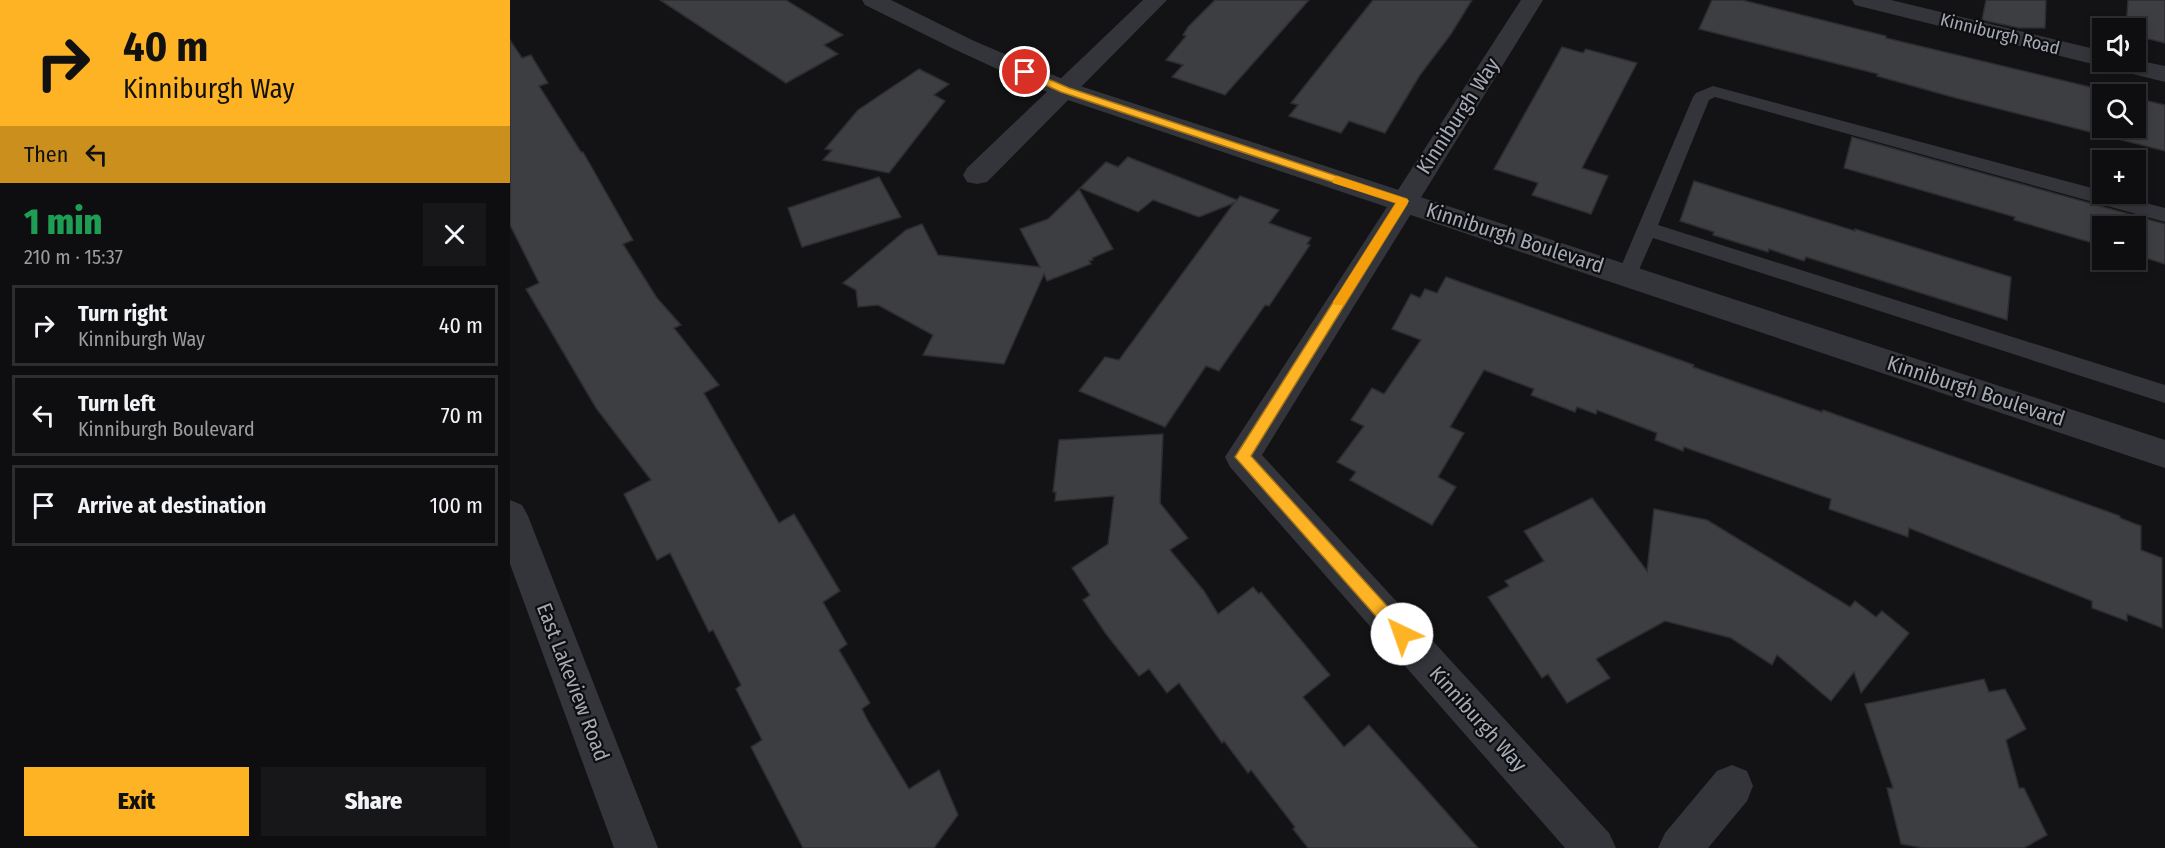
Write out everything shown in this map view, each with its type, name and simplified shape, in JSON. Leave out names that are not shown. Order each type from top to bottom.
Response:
[{"type":"street","name":"Kinniburgh Boulevard","points":[[873,0],[964,45],[1065,90],[2165,454]]},
{"type":"street","points":[[978,175],[1156,0]]},
{"type":"street","name":"Kinniburgh Way","points":[[1532,0],[1242,457],[1594,848]]},
{"type":"street","name":"Kinniburgh Road","points":[[1863,0],[1899,4],[2092,56]]},
{"type":"street","points":[[2146,70],[2165,74]]},
{"type":"street","name":"East Lakeview Road","points":[[510,516],[636,848]]},
{"type":"street","points":[[1680,848],[1732,786]]},
{"type":"lane","points":[[1627,276],[1702,97],[1713,91],[2165,215]]},
{"type":"lane","points":[[1647,229],[2165,394]]},
{"type":"building","points":[[660,0],[786,0],[843,35],[824,45],[838,54],[786,83]]},
{"type":"building","points":[[1215,0],[1309,0],[1225,95],[1172,77],[1183,65],[1166,60],[1186,36],[1183,35],[1188,27]]},
{"type":"building","points":[[1373,0],[1472,0],[1451,34],[1420,75],[1385,133],[1349,121],[1341,133],[1289,116],[1298,105],[1291,103]]},
{"type":"building","points":[[1712,0],[1742,0],[1886,36],[1886,38],[2092,88],[2092,132],[1956,98],[1877,76],[1878,74],[1699,29]]},
{"type":"building","points":[[1986,0],[2046,0],[2045,28],[2019,28],[1982,20]]},
{"type":"building","points":[[2128,0],[2165,0],[2165,43],[2146,38],[2146,18],[2127,18]]},
{"type":"building","points":[[510,40],[522,58],[531,55],[548,83],[539,86],[583,152],[633,240],[623,244],[657,298],[681,325],[674,328],[719,385],[704,393],[779,523],[794,514],[840,591],[823,602],[847,644],[839,650],[870,703],[862,709],[868,721],[909,789],[939,770],[958,815],[934,848],[803,848],[751,747],[762,740],[736,689],[741,685],[713,630],[709,632],[670,553],[657,560],[624,494],[651,480],[596,408],[526,289],[539,283],[510,225]]},
{"type":"building","points":[[1562,47],[1583,53],[1586,49],[1637,63],[1582,168],[1608,176],[1591,214],[1532,195],[1538,183],[1494,169]]},
{"type":"building","points":[[919,69],[949,84],[934,95],[945,101],[889,173],[823,160],[832,150],[825,149],[858,110]]},
{"type":"building","points":[[2146,100],[2165,105],[2165,151],[2114,138],[2146,138]]},
{"type":"building","points":[[1852,137],[2136,216],[2092,216],[2092,243],[2014,220],[2015,217],[1844,168]]},
{"type":"building","points":[[1128,157],[1237,200],[1240,196],[1279,210],[1269,223],[1311,238],[1307,244],[1310,245],[1269,306],[1265,305],[1219,371],[1206,366],[1165,427],[1079,391],[1105,357],[1119,360],[1234,203],[1199,217],[1153,200],[1138,212],[1080,188],[1106,162],[1118,167]]},
{"type":"building","points":[[879,177],[901,217],[802,247],[788,208]]},
{"type":"building","points":[[1694,181],[2011,277],[2007,320],[1806,257],[1804,261],[1769,249],[1768,252],[1713,235],[1714,232],[1680,221]]},
{"type":"building","points":[[1079,189],[1113,249],[1092,258],[1093,260],[1089,261],[1091,264],[1047,281],[1044,274],[1004,364],[923,355],[933,335],[878,305],[858,307],[856,290],[843,283],[906,230],[922,224],[938,255],[1040,267],[1020,229],[1048,219]]},
{"type":"building","points":[[2146,219],[2165,224],[2165,264],[2146,258]]},
{"type":"building","points":[[1446,277],[1694,365],[1693,367],[1822,412],[1823,410],[2120,516],[2120,518],[2141,526],[2141,550],[2162,558],[2162,628],[2127,614],[2127,621],[2092,608],[2092,601],[1909,528],[1908,537],[1829,509],[1831,499],[1684,447],[1683,451],[1655,440],[1657,433],[1597,410],[1596,414],[1577,407],[1575,412],[1531,395],[1534,389],[1484,370],[1450,427],[1464,433],[1438,477],[1456,487],[1432,525],[1350,480],[1356,472],[1337,462],[1364,426],[1351,420],[1372,388],[1384,394],[1421,340],[1392,329],[1411,294],[1420,298],[1425,289],[1437,293]]},
{"type":"building","points":[[1163,434],[1160,503],[1188,538],[1170,550],[1204,591],[1218,614],[1253,587],[1259,594],[1261,592],[1330,675],[1303,697],[1344,747],[1369,725],[1478,848],[1308,848],[1293,829],[1295,827],[1251,770],[1248,773],[1224,741],[1222,743],[1179,683],[1167,693],[1149,669],[1139,676],[1106,634],[1083,600],[1090,595],[1072,568],[1108,544],[1114,496],[1055,501],[1056,492],[1053,492],[1059,440]]},
{"type":"building","points":[[1592,498],[1647,571],[1654,509],[1707,520],[1850,607],[1855,601],[1876,617],[1882,611],[1909,633],[1861,693],[1854,672],[1831,701],[1777,655],[1772,665],[1731,638],[1665,621],[1596,659],[1610,678],[1567,703],[1548,674],[1542,678],[1488,597],[1509,586],[1505,581],[1544,561],[1524,531]]},
{"type":"building","points":[[1984,679],[1989,692],[2005,689],[2026,729],[2006,740],[2019,788],[2024,788],[2047,835],[2024,848],[1923,848],[1901,844],[1887,788],[1893,788],[1865,704]]},
{"type":"slow traffic","points":[[1337,180],[1403,201],[1339,302]]},
{"type":"route","points":[[1025,72],[1065,90],[1403,201],[1242,457],[1402,634]]}]
